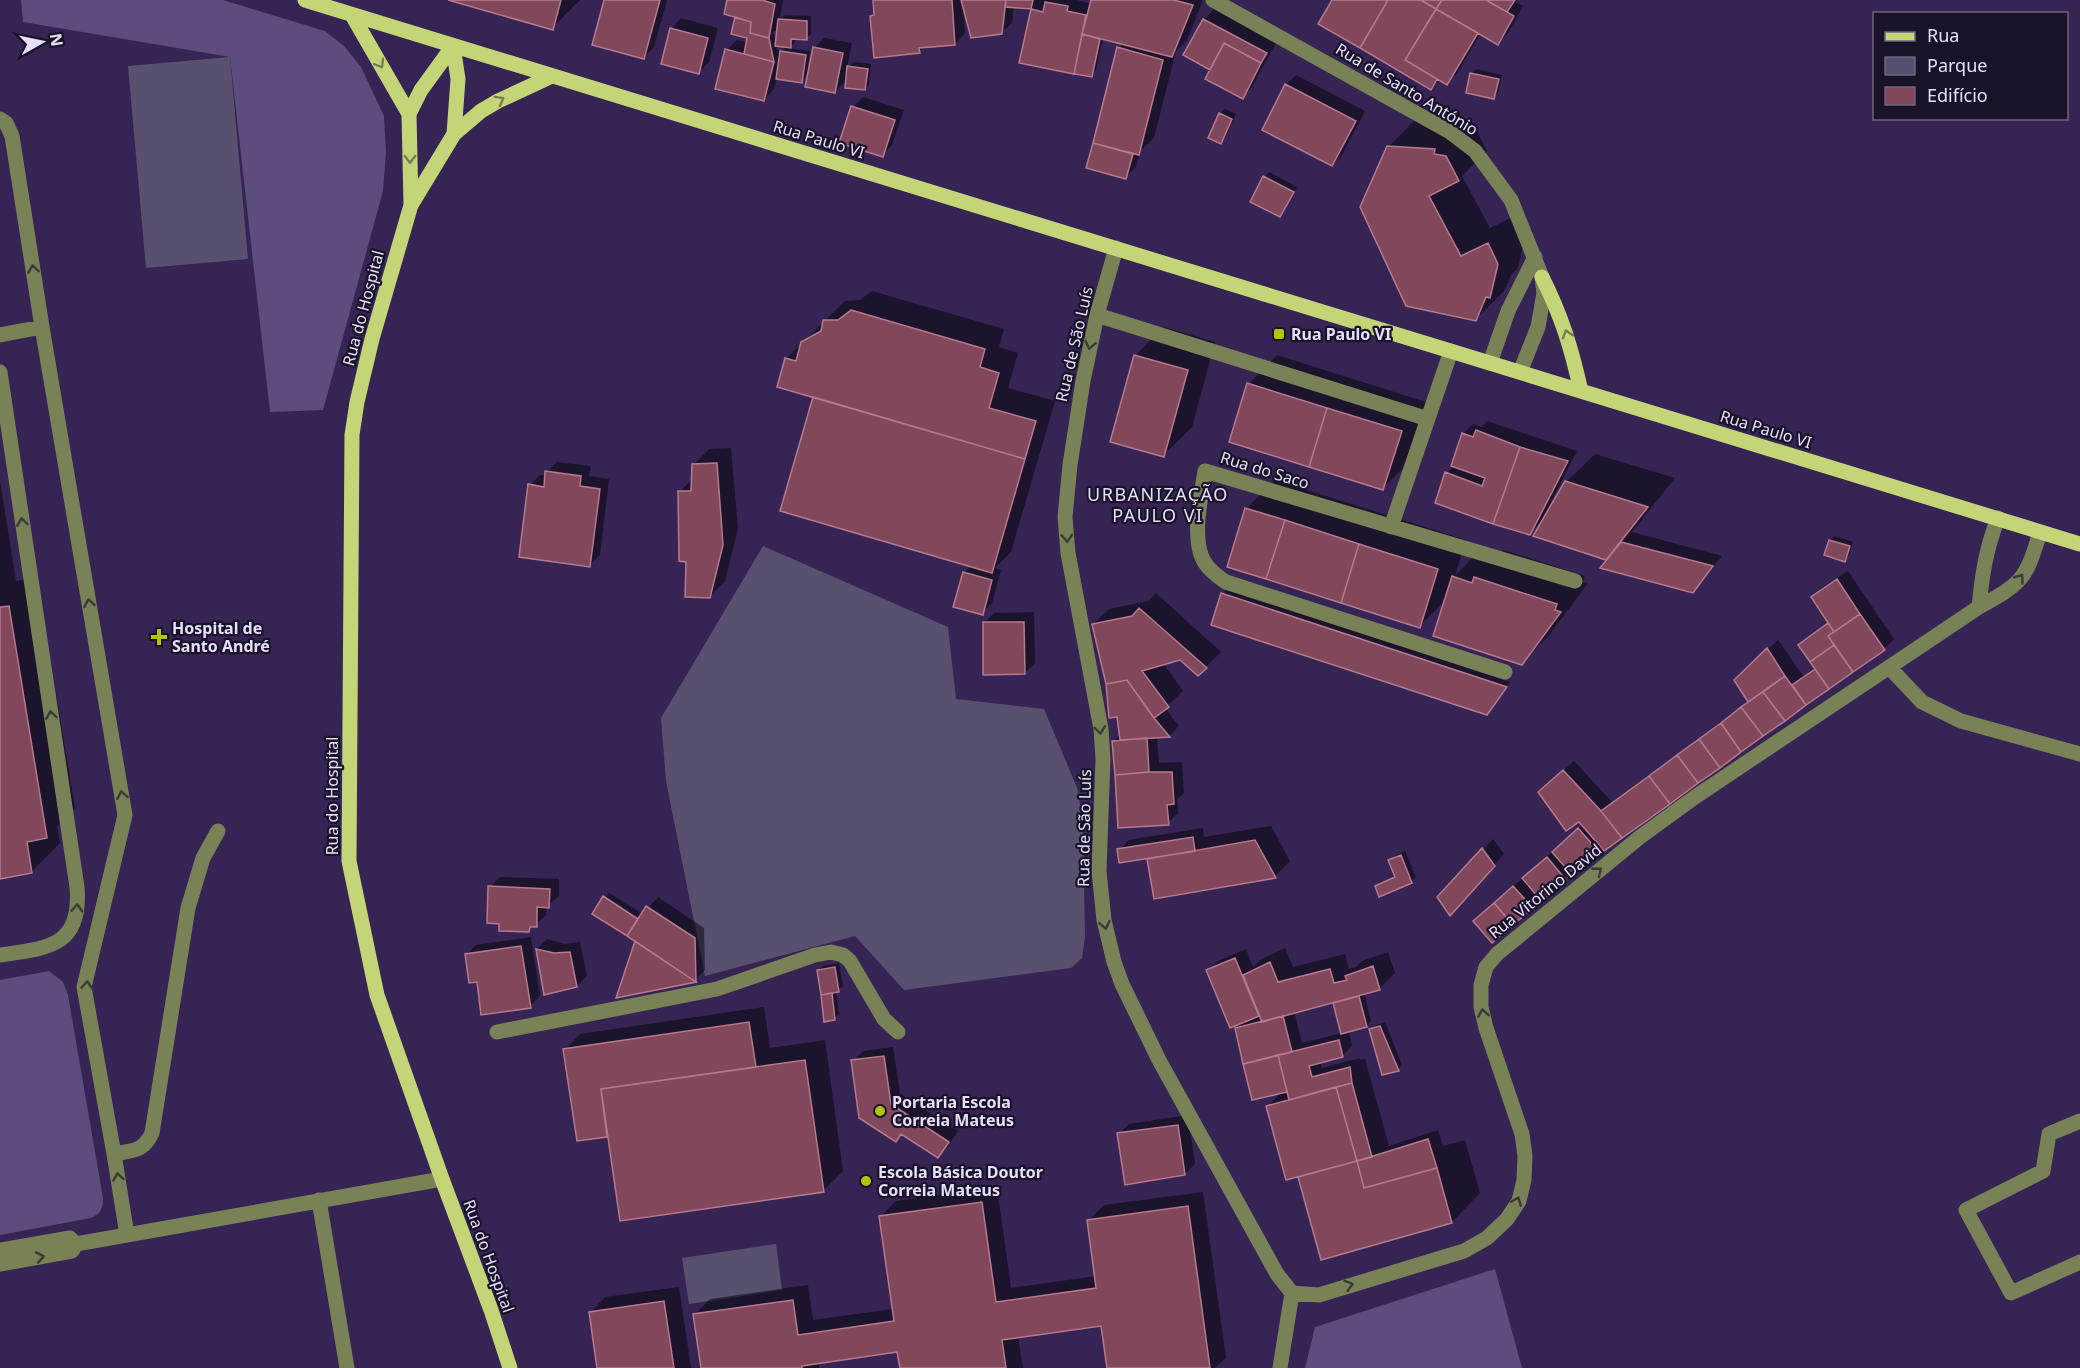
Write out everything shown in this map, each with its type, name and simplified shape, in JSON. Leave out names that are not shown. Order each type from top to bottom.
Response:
[{"type":"main road","name":"Rua Paulo VI","points":[[305,0],[2080,544]]},
{"type":"main road","name":"Rua do Hospital","points":[[352,15],[409,114]]},
{"type":"main road","name":"Rua do Hospital","points":[[411,205],[409,114],[421,90],[453,46]]},
{"type":"main road","name":"Rua do Hospital","points":[[453,46],[458,79],[454,134]]},
{"type":"main road","name":"Rua do Hospital","points":[[510,1368],[377,995],[349,861],[352,435],[357,402],[372,339],[411,205],[454,134],[481,111],[552,76]]},
{"type":"main road","points":[[1542,277],[1560,313],[1569,339],[1581,391]]},
{"type":"street","name":"Rua de Santo António","points":[[1213,0],[1450,132],[1475,151],[1511,200],[1542,277],[1544,293],[1538,327],[1520,372]]},
{"type":"street","points":[[0,119],[6,123],[12,136],[125,815],[84,987],[127,1235]]},
{"type":"street","name":"Rua de São Luís","points":[[1116,248],[1097,315],[1078,407],[1066,491],[1065,517],[1068,553],[1101,729],[1103,759],[1099,872],[1104,920],[1122,984],[1163,1069],[1277,1274],[1292,1293]]},
{"type":"street","points":[[1490,363],[1508,311],[1535,257]]},
{"type":"street","points":[[1097,315],[1428,419]]},
{"type":"street","points":[[0,334],[42,327]]},
{"type":"street","points":[[1391,526],[1451,351]]},
{"type":"street","points":[[0,372],[77,887],[78,908],[71,928],[57,942],[35,950],[0,955]]},
{"type":"street","name":"Rua do Saco","points":[[1505,672],[1226,582],[1207,567],[1198,544],[1197,526],[1205,471],[1575,581]]},
{"type":"street","points":[[1979,607],[1983,564],[1987,546],[1998,519]]},
{"type":"street","name":"Rua Vitorino David","points":[[1292,1293],[1319,1294],[1464,1251],[1487,1238],[1507,1220],[1519,1201],[1524,1180],[1525,1156],[1522,1134],[1481,1007],[1486,967],[1497,954],[1640,837],[1695,797],[1979,607],[2012,589],[2031,563],[2040,532]]},
{"type":"street","points":[[1889,667],[1922,702],[1961,721],[2080,754]]},
{"type":"street","points":[[114,1154],[140,1149],[147,1143],[152,1133],[188,908],[203,858],[218,831]]},
{"type":"street","points":[[497,1032],[717,989],[751,979],[803,958],[831,952],[843,955],[850,961],[884,1019],[898,1032]]},
{"type":"street","points":[[2080,1121],[2049,1134],[2043,1171],[1966,1210],[2012,1293],[2080,1262]]},
{"type":"street","points":[[76,1244],[441,1179]]},
{"type":"street","points":[[319,1200],[347,1368]]},
{"type":"street","points":[[0,1250],[70,1238],[76,1244]]},
{"type":"street","points":[[0,1264],[72,1251],[76,1244]]},
{"type":"street","points":[[1280,1368],[1292,1293]]},
{"type":"green space","points":[[230,57],[248,259],[146,268],[128,66]]},
{"type":"green space","points":[[763,546],[948,627],[956,699],[1044,709],[1078,790],[1083,827],[1085,937],[1082,958],[1071,968],[904,990],[855,936],[705,976],[666,781],[661,718]]},
{"type":"green space","points":[[776,1244],[782,1290],[689,1304],[682,1258]]},
{"type":"shaded area","points":[[21,0],[223,0],[325,31],[344,46],[361,67],[384,116],[386,152],[383,191],[323,410],[270,412],[230,57],[23,22]]},
{"type":"shaded area","points":[[49,971],[63,982],[68,995],[103,1205],[101,1210],[91,1218],[0,1235],[0,980]]},
{"type":"shaded area","points":[[1495,1269],[1522,1368],[1305,1368],[1315,1327]]},
{"type":"building","points":[[448,0],[561,0],[553,30]]},
{"type":"building","points":[[604,0],[660,0],[644,59],[592,45]]},
{"type":"building","points":[[727,0],[762,0],[775,4],[769,38],[750,33],[751,22],[724,14]]},
{"type":"building","points":[[873,0],[952,0],[955,45],[919,48],[920,53],[874,58],[870,16],[874,15]]},
{"type":"building","points":[[961,0],[1006,0],[1002,34],[971,38]]},
{"type":"building","points":[[1006,0],[1033,0],[1031,9],[1005,7]]},
{"type":"building","points":[[1091,0],[1174,0],[1193,5],[1172,57],[1082,34]]},
{"type":"building","points":[[1332,0],[1388,0],[1360,48],[1318,24]]},
{"type":"building","points":[[1388,0],[1421,0],[1436,9],[1405,60],[1437,79],[1431,90],[1360,48]]},
{"type":"building","points":[[1421,0],[1442,0],[1436,9]]},
{"type":"building","points":[[1442,0],[1486,0],[1514,16],[1498,45],[1436,9]]},
{"type":"building","points":[[1486,0],[1515,0],[1507,12]]},
{"type":"building","points":[[1045,2],[1068,6],[1067,11],[1086,15],[1074,74],[1019,63],[1031,9],[1043,12]]},
{"type":"building","points":[[1436,9],[1478,33],[1447,85],[1405,60]]},
{"type":"building","points":[[735,17],[751,22],[750,33],[769,38],[774,62],[744,54],[747,38],[731,34]]},
{"type":"building","points":[[778,19],[807,21],[807,40],[791,39],[791,48],[775,46]]},
{"type":"building","points":[[1203,19],[1267,53],[1261,63],[1224,43],[1210,70],[1183,55]]},
{"type":"building","points":[[670,28],[708,38],[699,74],[661,64]]},
{"type":"building","points":[[1082,34],[1100,39],[1092,77],[1074,74]]},
{"type":"building","points":[[1224,43],[1261,63],[1243,99],[1205,79]]},
{"type":"building","points":[[813,47],[843,53],[835,93],[805,87]]},
{"type":"building","points":[[1117,47],[1163,60],[1139,155],[1093,143]]},
{"type":"building","points":[[725,49],[774,62],[764,101],[715,89]]},
{"type":"building","points":[[780,51],[806,55],[802,83],[776,79]]},
{"type":"building","points":[[847,66],[868,69],[865,90],[845,88]]},
{"type":"building","points":[[1470,73],[1499,79],[1494,99],[1466,93]]},
{"type":"building","points":[[1285,84],[1356,121],[1332,166],[1262,130]]},
{"type":"building","points":[[851,106],[895,120],[883,157],[839,143]]},
{"type":"building","points":[[1219,113],[1232,119],[1221,144],[1208,138]]},
{"type":"building","points":[[1093,143],[1133,154],[1126,179],[1086,168]]},
{"type":"building","points":[[1387,146],[1435,149],[1434,154],[1446,156],[1459,181],[1429,196],[1461,256],[1488,243],[1498,264],[1490,298],[1486,297],[1476,321],[1406,306],[1360,207]]},
{"type":"building","points":[[1263,176],[1294,192],[1280,217],[1250,202]]},
{"type":"building","points":[[851,310],[985,349],[980,367],[999,373],[989,408],[1036,421],[1025,459],[777,387],[785,358],[796,361],[801,342],[821,331],[823,320],[838,320]]},
{"type":"building","points":[[1134,355],[1188,370],[1164,457],[1110,442]]},
{"type":"building","points":[[1247,383],[1327,408],[1309,467],[1229,442]]},
{"type":"building","points":[[813,397],[1025,459],[992,573],[780,511]]},
{"type":"building","points":[[1327,408],[1402,431],[1383,490],[1309,467]]},
{"type":"building","points":[[1476,430],[1520,447],[1493,524],[1435,503],[1445,472],[1482,486],[1485,478],[1451,466],[1462,433],[1473,437]]},
{"type":"building","points":[[1520,447],[1568,461],[1530,535],[1493,524]]},
{"type":"building","points":[[717,463],[723,545],[710,598],[685,597],[686,562],[679,561],[678,491],[691,491],[692,464]]},
{"type":"building","points":[[545,471],[581,476],[580,486],[600,489],[590,567],[519,557],[528,484],[544,487]]},
{"type":"building","points":[[1565,481],[1648,507],[1606,560],[1533,536]]},
{"type":"building","points":[[1245,508],[1285,520],[1266,579],[1227,567]]},
{"type":"building","points":[[1285,520],[1359,544],[1341,603],[1266,579]]},
{"type":"building","points":[[1829,540],[1850,546],[1845,562],[1824,555]]},
{"type":"building","points":[[1621,542],[1713,566],[1693,593],[1600,568]]},
{"type":"building","points":[[1359,544],[1438,569],[1420,628],[1341,603]]},
{"type":"building","points":[[963,572],[992,580],[983,615],[953,607]]},
{"type":"building","points":[[1452,576],[1472,583],[1474,577],[1557,604],[1555,610],[1561,612],[1522,665],[1433,636]]},
{"type":"building","points":[[1837,579],[1860,614],[1834,632],[1811,597]]},
{"type":"building","points":[[1221,593],[1507,687],[1487,715],[1211,625]]},
{"type":"building","points":[[9,606],[47,838],[27,842],[32,873],[0,879],[0,607]]},
{"type":"building","points":[[1139,608],[1207,668],[1198,676],[1180,660],[1142,671],[1169,707],[1154,718],[1127,680],[1106,684],[1092,624],[1132,616]]},
{"type":"building","points":[[1860,614],[1885,650],[1853,672],[1828,636]]},
{"type":"building","points":[[983,622],[1024,622],[1025,674],[983,675]]},
{"type":"building","points":[[1828,623],[1834,632],[1828,636],[1834,645],[1810,662],[1798,645]]},
{"type":"building","points":[[1834,645],[1853,672],[1829,689],[1810,662]]},
{"type":"building","points":[[1767,648],[1785,676],[1748,702],[1734,680]]},
{"type":"building","points":[[1815,669],[1829,689],[1806,705],[1792,685]]},
{"type":"building","points":[[1785,676],[1806,705],[1785,721],[1763,692]]},
{"type":"building","points":[[1127,680],[1170,737],[1120,740],[1117,717],[1109,718],[1106,684]]},
{"type":"building","points":[[1763,692],[1785,721],[1763,736],[1741,707]]},
{"type":"building","points":[[1741,707],[1763,736],[1741,752],[1721,723]]},
{"type":"building","points":[[1721,723],[1741,752],[1720,768],[1699,739]]},
{"type":"building","points":[[1147,738],[1149,772],[1115,775],[1112,741]]},
{"type":"building","points":[[1699,739],[1720,768],[1698,783],[1677,755]]},
{"type":"building","points":[[1677,755],[1698,783],[1670,804],[1649,776]]},
{"type":"building","points":[[1563,770],[1601,811],[1622,838],[1604,851],[1579,822],[1566,831],[1538,792]]},
{"type":"building","points":[[1172,772],[1174,804],[1167,805],[1169,825],[1118,828],[1115,775]]},
{"type":"building","points":[[1649,776],[1670,804],[1622,838],[1601,811]]},
{"type":"building","points":[[1578,828],[1599,852],[1572,875],[1552,852]]},
{"type":"building","points":[[1193,837],[1195,851],[1119,863],[1117,849]]},
{"type":"building","points":[[1255,840],[1276,878],[1154,899],[1147,859]]},
{"type":"building","points":[[1482,848],[1495,866],[1450,916],[1437,897]]},
{"type":"building","points":[[1401,855],[1412,883],[1379,897],[1375,886],[1395,877],[1388,860]]},
{"type":"building","points":[[1547,857],[1566,880],[1541,901],[1522,878]]},
{"type":"building","points":[[488,886],[550,889],[549,908],[537,907],[537,927],[530,927],[529,932],[499,931],[499,924],[487,923]]},
{"type":"building","points":[[1513,886],[1533,908],[1513,925],[1494,903]]},
{"type":"building","points":[[603,896],[638,919],[627,936],[592,914]]},
{"type":"building","points":[[1494,903],[1513,925],[1492,943],[1473,921]]},
{"type":"building","points":[[646,906],[695,938],[696,982],[627,936]]},
{"type":"building","points":[[635,941],[696,982],[616,998]]},
{"type":"building","points":[[521,946],[531,1008],[481,1015],[477,982],[469,983],[465,954]]},
{"type":"building","points":[[536,949],[554,953],[570,952],[577,987],[544,995]]},
{"type":"building","points":[[1235,958],[1259,1016],[1230,1028],[1206,970]]},
{"type":"building","points":[[1270,962],[1278,982],[1330,969],[1334,983],[1347,980],[1345,976],[1373,966],[1380,990],[1262,1022],[1243,975]]},
{"type":"building","points":[[835,967],[839,992],[821,995],[817,970]]},
{"type":"building","points":[[832,993],[835,1020],[824,1022],[821,995]]},
{"type":"building","points":[[1359,996],[1367,1027],[1341,1034],[1333,1003]]},
{"type":"building","points":[[1283,1016],[1292,1052],[1243,1064],[1235,1028]]},
{"type":"building","points":[[749,1022],[756,1067],[601,1089],[607,1137],[577,1141],[563,1049]]},
{"type":"building","points":[[1380,1026],[1399,1071],[1382,1075],[1369,1029]]},
{"type":"building","points":[[1339,1040],[1343,1057],[1309,1066],[1312,1077],[1350,1067],[1352,1083],[1289,1100],[1278,1055]]},
{"type":"building","points":[[1278,1055],[1287,1092],[1252,1100],[1243,1064]]},
{"type":"building","name":"Portaria Escola Correia Mateus","points":[[884,1056],[891,1104],[949,1142],[938,1158],[901,1134],[896,1142],[859,1118],[851,1060]]},
{"type":"building","points":[[805,1060],[824,1192],[620,1221],[601,1089]]},
{"type":"building","points":[[1352,1083],[1372,1157],[1357,1161],[1336,1087]]},
{"type":"building","points":[[1336,1087],[1357,1161],[1286,1180],[1266,1106]]},
{"type":"building","points":[[1178,1125],[1185,1175],[1125,1185],[1117,1133]]},
{"type":"building","points":[[1428,1139],[1437,1168],[1364,1188],[1357,1161]]},
{"type":"building","points":[[1357,1161],[1364,1188],[1437,1168],[1452,1223],[1321,1260],[1298,1177]]},
{"type":"building","points":[[982,1202],[996,1302],[1096,1288],[1087,1220],[1188,1206],[1210,1368],[1107,1368],[1101,1326],[1002,1340],[1006,1368],[900,1368],[897,1352],[802,1366],[802,1368],[701,1368],[693,1314],[793,1300],[798,1335],[894,1321],[879,1216]]},
{"type":"building","points":[[664,1301],[674,1368],[597,1368],[589,1312]]},
{"type":"place","name":"Rua Paulo VI","points":[[1279,334]]},
{"type":"place","name":"Hospital de Santo André","points":[[159,637]]},
{"type":"place","name":"Portaria Escola Correia Mateus","points":[[880,1111]]},
{"type":"place","name":"Escola Básica Doutor Correia Mateus","points":[[866,1181]]},
{"type":"district","name":"URBANIZAÇÃO PAULO VI","points":[[1158,505]]}]
